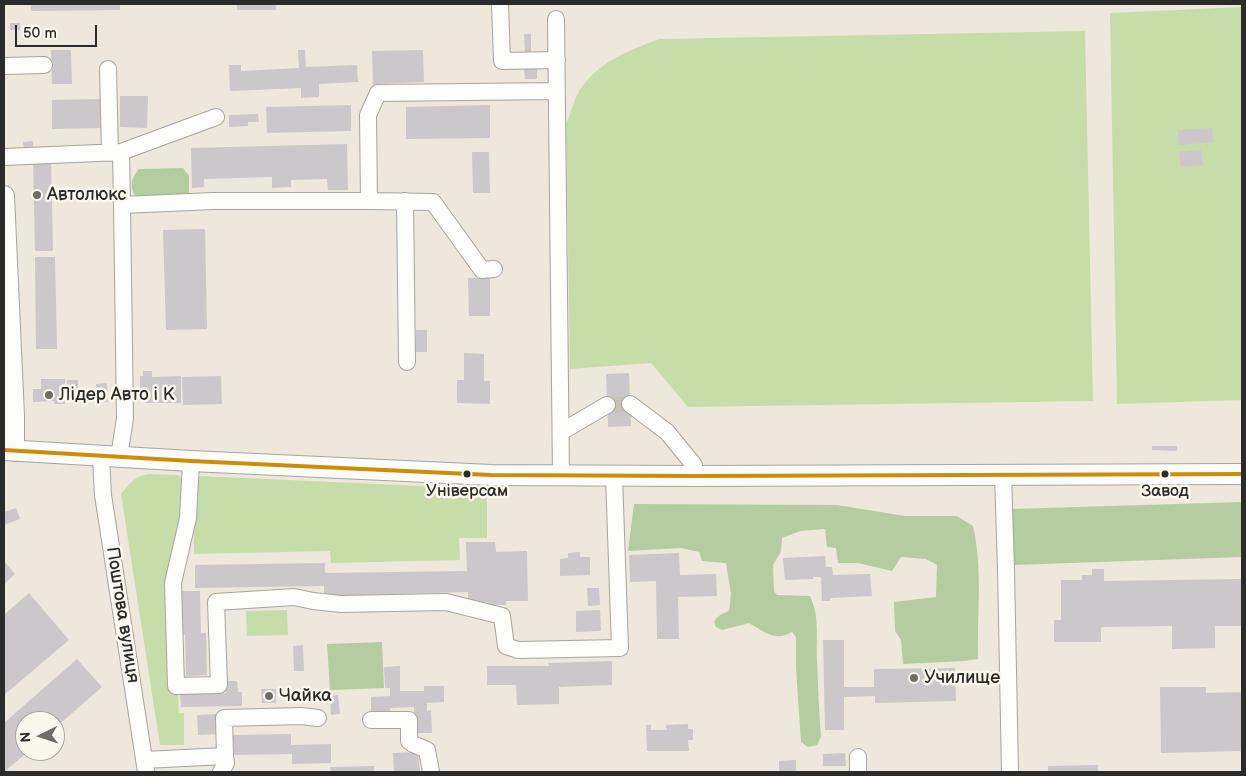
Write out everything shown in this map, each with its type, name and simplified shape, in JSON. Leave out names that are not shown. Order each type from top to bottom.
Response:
[{"type":"main road","points":[[4,196],[14,416],[7,452],[491,475],[1242,474]]},
{"type":"street","points":[[500,4],[502,61],[557,60]]},
{"type":"street","points":[[556,19],[561,476]]},
{"type":"street","points":[[4,66],[44,65]]},
{"type":"street","name":"Поштова вулиця","points":[[108,69],[122,205],[126,418],[110,457],[103,495],[145,766]]},
{"type":"street","points":[[369,201],[368,115],[378,94],[557,91]]},
{"type":"street","points":[[4,156],[116,152],[216,116]]},
{"type":"street","points":[[405,200],[407,362]]},
{"type":"street","points":[[122,205],[213,201],[405,200],[433,202],[482,270],[494,269]]},
{"type":"street","points":[[630,404],[667,432],[694,465],[694,476]]},
{"type":"street","points":[[560,432],[607,405]]},
{"type":"street","points":[[191,462],[188,518],[172,582],[176,686],[219,685],[216,602],[294,597],[341,604],[446,602],[502,616],[506,646],[518,650],[620,648],[614,476]]},
{"type":"street","points":[[1003,474],[1010,772]]},
{"type":"street","points":[[221,772],[226,763],[224,718],[301,716],[318,718]]},
{"type":"street","points":[[371,720],[409,720],[409,741],[427,750],[431,772]]},
{"type":"street","points":[[145,766],[225,756]]},
{"type":"green space","points":[[1242,7],[1242,400],[1117,404],[1110,13]]},
{"type":"green space","points":[[1085,31],[1093,401],[688,407],[651,363],[570,369],[566,124],[577,95],[584,84],[602,66],[636,48],[659,39]]},
{"type":"green space","points":[[183,168],[189,176],[189,195],[136,197],[132,190],[134,176],[139,169]]},
{"type":"green space","points":[[149,474],[178,475],[183,481],[184,512],[168,585],[183,679],[178,698],[179,713],[184,713],[184,745],[160,745],[121,494],[136,479]]},
{"type":"green space","points":[[200,476],[487,489],[487,538],[459,538],[460,560],[331,563],[330,551],[194,554],[193,484],[195,478]]},
{"type":"green space","points":[[1242,502],[1242,557],[1014,565],[1012,509]]},
{"type":"green space","points":[[634,504],[837,505],[905,516],[957,516],[973,526],[976,542],[979,575],[978,659],[903,664],[901,640],[895,631],[894,602],[936,597],[937,565],[926,559],[901,557],[892,571],[858,563],[838,563],[836,548],[827,547],[825,529],[800,531],[782,538],[781,551],[773,565],[774,591],[777,595],[810,596],[816,620],[821,737],[817,745],[808,747],[801,742],[796,637],[792,632],[780,636],[770,635],[749,623],[722,630],[716,627],[714,622],[720,615],[729,611],[731,594],[726,563],[702,561],[699,552],[681,548],[628,551]]},
{"type":"green space","points":[[287,610],[288,635],[247,636],[246,611]]},
{"type":"green space","points":[[382,642],[384,688],[330,690],[327,644]]},
{"type":"building","points":[[31,4],[120,4],[120,10],[31,11]]},
{"type":"building","points":[[237,4],[276,4],[276,10],[237,10]]},
{"type":"building","points":[[10,23],[20,23],[20,30],[10,30]]},
{"type":"building","points":[[524,34],[531,34],[531,54],[525,54]]},
{"type":"building","points":[[51,50],[71,50],[72,84],[52,84]]},
{"type":"building","points":[[298,50],[305,50],[306,67],[357,65],[358,82],[319,84],[319,97],[301,98],[301,88],[230,91],[229,65],[241,65],[241,71],[299,68]]},
{"type":"building","points":[[423,50],[424,82],[373,84],[372,51]]},
{"type":"building","points":[[524,69],[537,69],[537,79],[525,79]]},
{"type":"building","points":[[120,96],[148,96],[147,128],[120,127]]},
{"type":"building","points":[[100,99],[101,128],[52,129],[52,100]]},
{"type":"building","points":[[351,105],[351,131],[267,133],[266,107]]},
{"type":"building","points":[[490,105],[490,138],[406,139],[406,107]]},
{"type":"building","points":[[258,114],[259,122],[248,122],[248,126],[229,127],[229,115]]},
{"type":"building","points":[[1212,128],[1214,142],[1179,145],[1178,130]]},
{"type":"building","points":[[33,141],[33,148],[24,149],[23,142]]},
{"type":"building","points":[[347,144],[348,190],[328,190],[327,179],[291,180],[291,187],[272,188],[272,177],[204,179],[204,187],[192,188],[191,148]]},
{"type":"building","points":[[1201,150],[1203,165],[1181,167],[1179,152]]},
{"type":"building","points":[[472,152],[489,152],[490,193],[473,193]]},
{"type":"building","points":[[33,159],[51,159],[53,251],[35,251]]},
{"type":"building","points":[[205,229],[207,329],[166,330],[163,230]]},
{"type":"building","points":[[35,257],[55,257],[57,349],[36,349]]},
{"type":"building","points":[[468,278],[490,278],[490,316],[469,316]]},
{"type":"building","points":[[416,330],[427,330],[427,352],[416,352]]},
{"type":"building","points":[[464,353],[484,354],[484,381],[490,381],[490,404],[457,403],[457,380],[464,380]]},
{"type":"building","points":[[143,371],[152,371],[152,377],[181,376],[181,403],[144,403],[144,389],[140,389],[140,376],[143,376]]},
{"type":"building","points":[[629,373],[631,426],[608,427],[606,374]]},
{"type":"building","points":[[221,376],[222,404],[183,405],[182,377]]},
{"type":"building","name":"Лідер Авто і К","points":[[41,379],[65,379],[65,404],[54,404],[54,401],[33,402],[33,389],[41,389]]},
{"type":"building","points":[[67,380],[78,380],[78,401],[67,402]]},
{"type":"building","points":[[107,383],[108,402],[90,402],[90,389],[96,389],[96,384]]},
{"type":"building","points":[[79,390],[89,390],[89,401],[79,402]]},
{"type":"building","points":[[1152,446],[1177,446],[1177,451],[1152,450]]},
{"type":"building","points":[[16,508],[20,519],[4,525],[4,512]]},
{"type":"building","points":[[466,542],[495,542],[496,552],[527,551],[528,601],[506,601],[506,605],[468,602],[468,592],[324,596],[324,586],[195,588],[195,565],[325,563],[325,573],[467,571]]},
{"type":"building","points":[[580,552],[580,557],[590,557],[590,575],[560,576],[560,559],[568,558],[568,553]]},
{"type":"building","points":[[679,553],[680,575],[716,574],[717,596],[678,597],[679,639],[657,639],[656,581],[630,582],[629,555]]},
{"type":"building","points":[[825,556],[826,567],[832,567],[833,575],[870,574],[872,596],[830,598],[830,601],[822,601],[821,577],[785,580],[783,558]]},
{"type":"building","points":[[4,561],[15,574],[4,584]]},
{"type":"building","points":[[1092,569],[1104,569],[1104,581],[1242,579],[1242,626],[1215,626],[1215,648],[1172,649],[1172,626],[1101,627],[1101,642],[1054,642],[1054,620],[1061,620],[1061,580],[1082,580],[1082,575],[1092,575]]},
{"type":"building","points":[[587,588],[599,588],[600,605],[588,606]]},
{"type":"building","points":[[178,591],[200,591],[201,633],[206,633],[207,675],[186,676],[185,635],[179,635]]},
{"type":"building","points":[[29,593],[69,640],[4,695],[4,615]]},
{"type":"building","points":[[600,610],[601,631],[576,632],[576,611]]},
{"type":"building","name":"Училище","points":[[823,640],[844,640],[844,687],[874,687],[874,669],[955,668],[956,701],[875,703],[875,696],[844,697],[844,730],[825,730]]},
{"type":"building","points":[[303,645],[304,671],[294,671],[293,646]]},
{"type":"building","points":[[77,659],[102,687],[65,719],[65,711],[18,711]]},
{"type":"building","points":[[612,661],[612,685],[559,687],[559,704],[517,705],[516,685],[487,685],[487,666],[549,666],[548,663]]},
{"type":"building","points":[[400,666],[400,691],[424,691],[424,686],[444,686],[444,702],[427,703],[427,711],[431,710],[432,733],[415,733],[414,707],[390,708],[390,713],[371,714],[371,697],[390,696],[390,688],[385,688],[384,667]]},
{"type":"building","points":[[226,681],[237,681],[238,692],[242,692],[242,706],[181,707],[180,694],[226,693]]},
{"type":"building","points":[[1160,687],[1206,687],[1206,693],[1242,692],[1242,751],[1161,753]]},
{"type":"building","name":"Чайка","points":[[261,689],[276,689],[276,703],[262,703]]},
{"type":"building","points":[[307,689],[308,700],[293,701],[292,690]]},
{"type":"building","points":[[338,695],[340,714],[331,715],[330,696]]},
{"type":"building","points":[[15,713],[15,761],[17,761],[4,772],[4,723]]},
{"type":"building","points":[[217,714],[217,734],[198,735],[197,715]]},
{"type":"building","points":[[688,724],[688,729],[693,729],[693,740],[688,740],[689,751],[647,751],[646,725],[651,725],[651,730],[667,730],[666,725]]},
{"type":"building","points":[[291,734],[291,745],[331,744],[331,763],[292,764],[292,754],[234,755],[233,735]]},
{"type":"building","points":[[418,752],[420,772],[394,772],[393,753]]},
{"type":"building","points":[[845,753],[846,766],[823,766],[823,754]]},
{"type":"building","points":[[796,760],[796,772],[779,772],[779,761]]},
{"type":"building","points":[[1098,765],[1098,772],[1048,772],[1048,766]]},
{"type":"building","points":[[374,766],[374,772],[331,772],[330,767]]},
{"type":"tunnel","points":[[607,405],[630,404]]},
{"type":"transit line","points":[[4,450],[491,475],[1242,474]]},
{"type":"place","name":"Автолюкс","points":[[37,195]]},
{"type":"place","name":"Лідер Авто і К","points":[[49,395]]},
{"type":"place","name":"Універсам","points":[[467,474]]},
{"type":"place","name":"Завод","points":[[1165,474]]},
{"type":"place","name":"Училище","points":[[914,678]]},
{"type":"place","name":"Чайка","points":[[269,696]]}]
